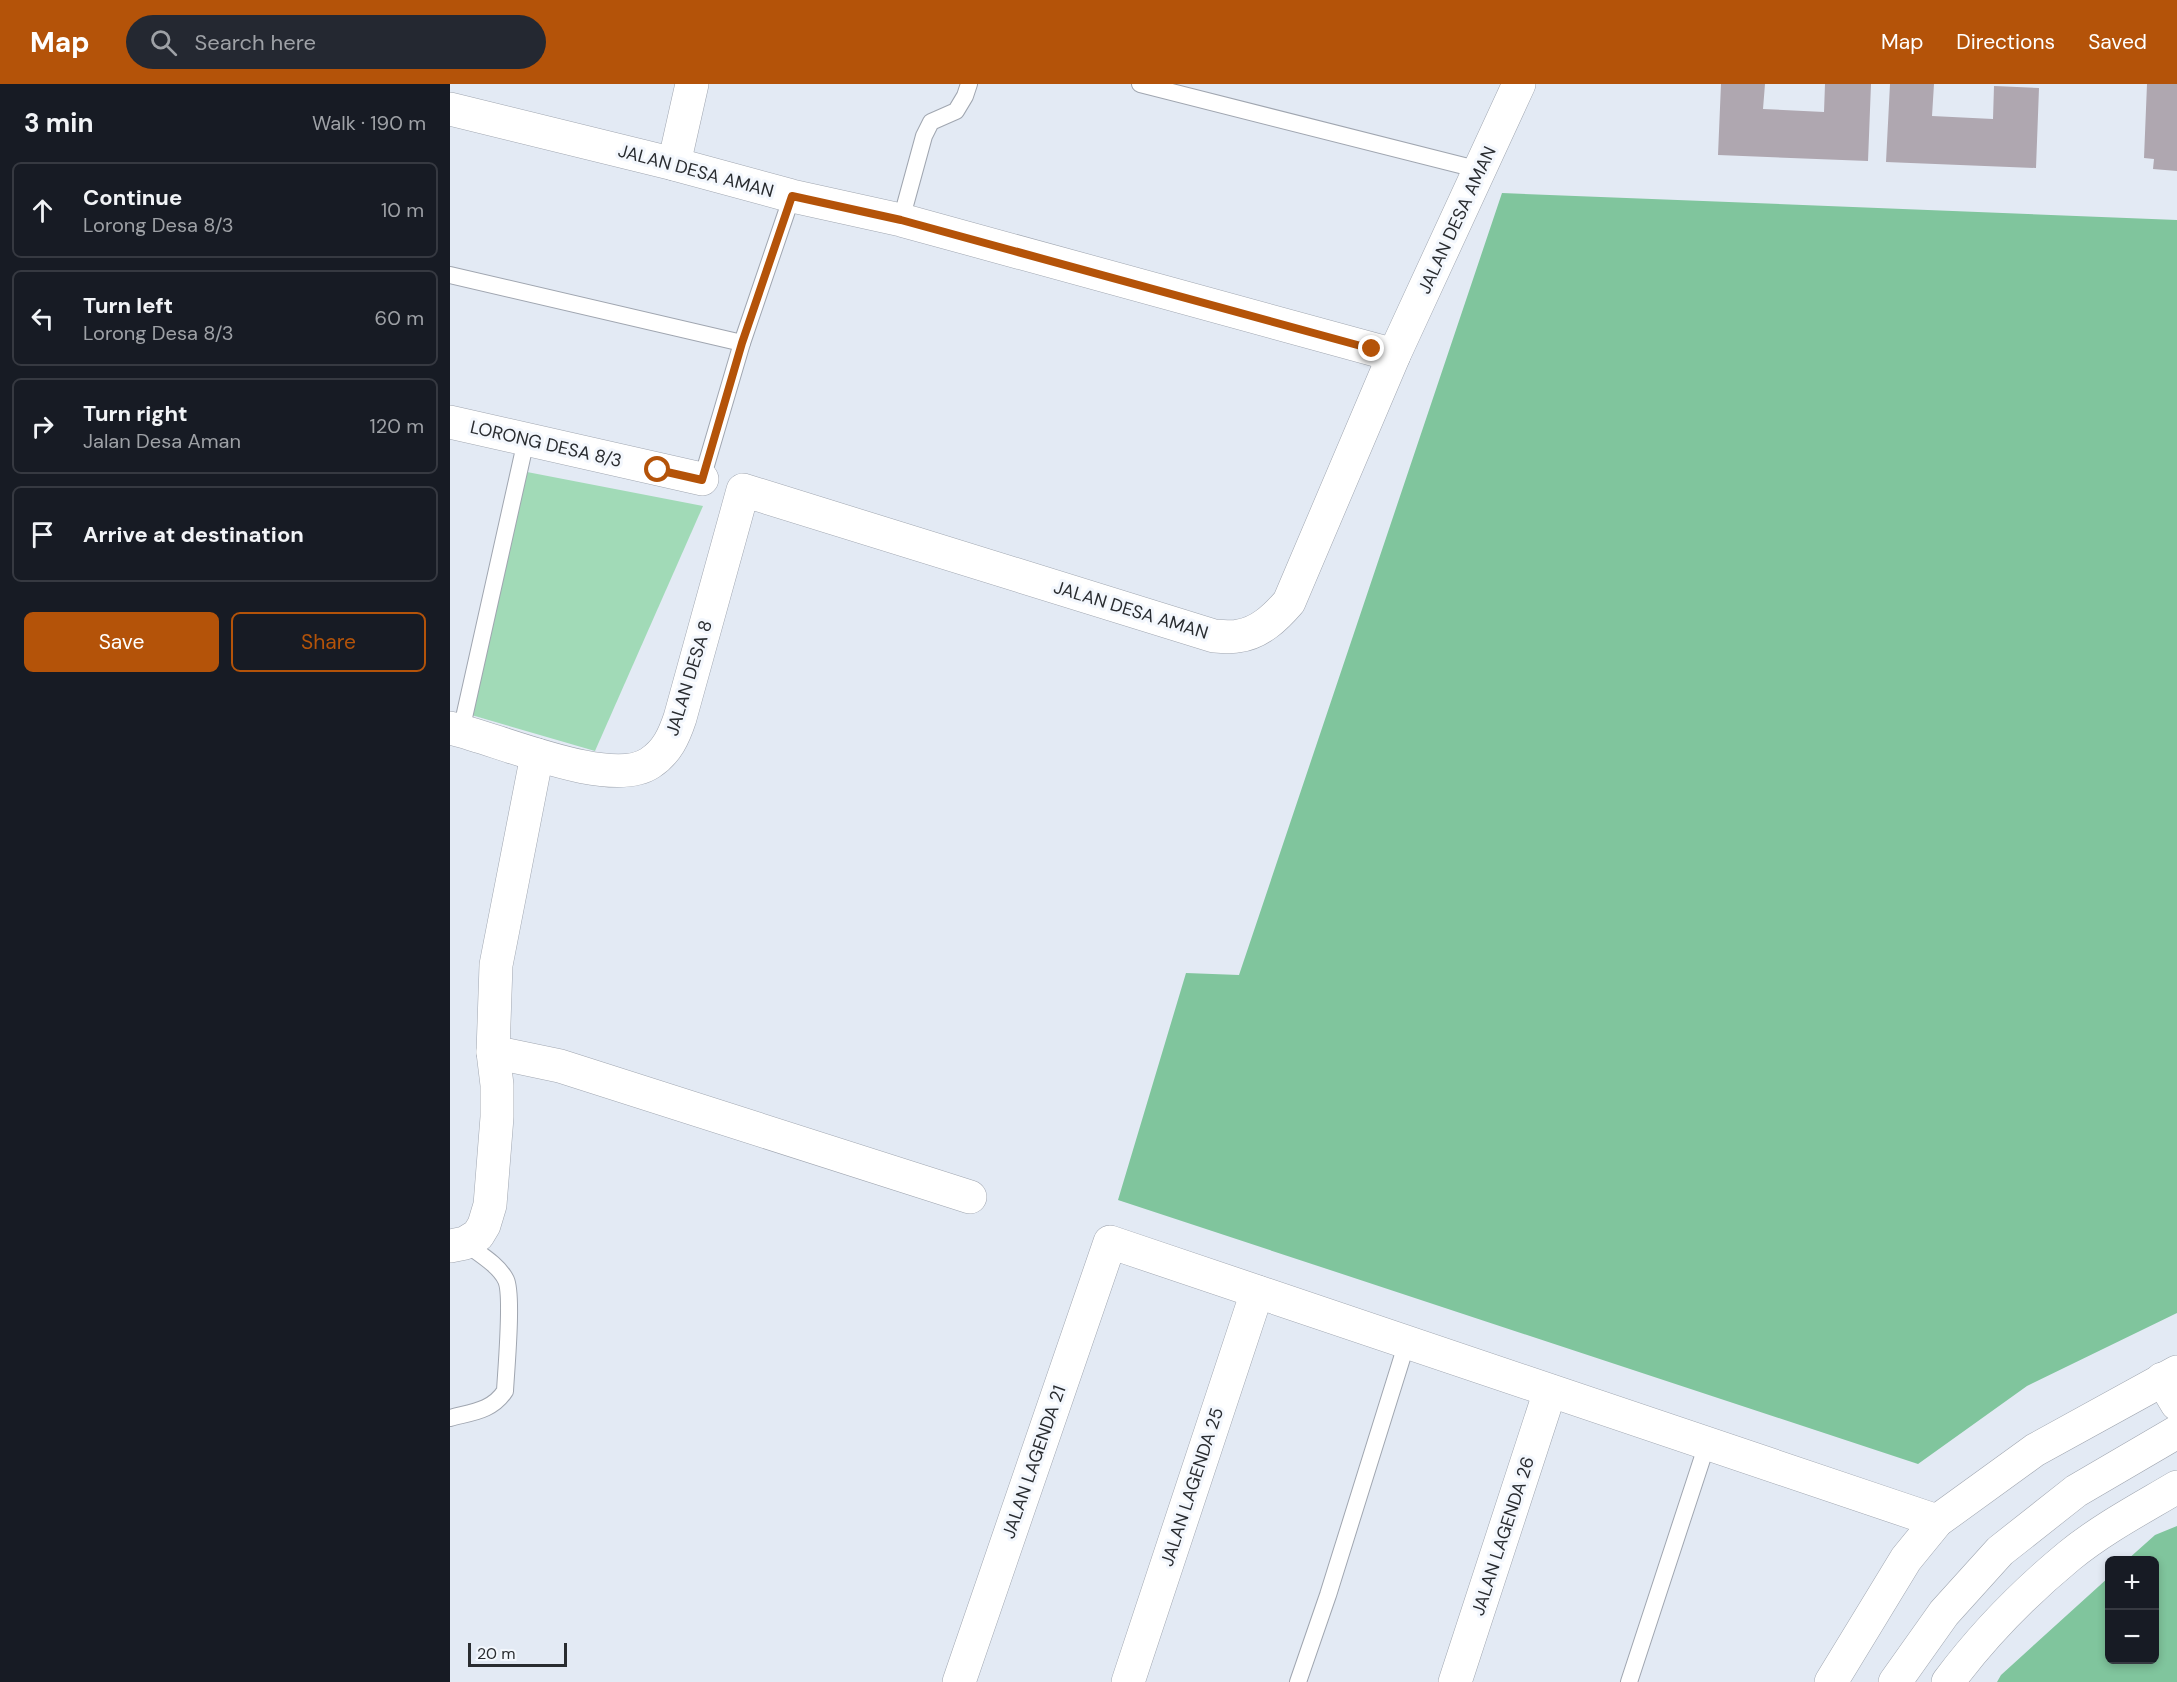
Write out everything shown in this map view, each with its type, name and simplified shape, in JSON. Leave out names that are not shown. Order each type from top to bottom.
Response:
[{"type":"street","points":[[674,164],[692,84]]},
{"type":"street","name":"JALAN DESA AMAN","points":[[742,490],[1214,636],[1239,636],[1254,631],[1273,619],[1289,602],[1394,355],[1519,84]]},
{"type":"street","name":"JALAN DESA AMAN","points":[[450,109],[674,164],[792,196],[901,220],[1394,355]]},
{"type":"street","name":"LORONG DESA 8/3","points":[[450,422],[702,480]]},
{"type":"street","name":"JALAN DESA 8","points":[[456,729],[537,755],[610,772],[631,771],[649,764],[673,740],[742,490]]},
{"type":"street","points":[[458,1244],[478,1235],[490,1205],[497,1117],[497,1085],[493,1052],[496,965],[537,755]]},
{"type":"street","points":[[493,1052],[560,1066],[970,1197]]},
{"type":"street","name":"JALAN LAGENDA 21","points":[[959,1682],[1110,1242],[1257,1292]]},
{"type":"street","points":[[1257,1292],[1937,1521]]},
{"type":"street","name":"JALAN LAGENDA 25","points":[[1128,1682],[1257,1292]]},
{"type":"street","points":[[1830,1682],[1906,1559],[1937,1521],[2035,1450],[2172,1385]]},
{"type":"street","name":"JALAN LAGENDA 26","points":[[1455,1682],[1550,1391]]},
{"type":"street","points":[[1895,1682],[1944,1613],[2000,1551],[2076,1491],[2177,1432]]},
{"type":"street","points":[[1948,1682],[1975,1646],[2014,1604],[2070,1555],[2118,1522],[2177,1487]]},
{"type":"lane","points":[[901,220],[924,136],[931,122],[956,111],[969,84]]},
{"type":"lane","points":[[1140,84],[1480,170]]},
{"type":"lane","name":"LORONG DESA 8/3","points":[[702,480],[742,343],[792,196]]},
{"type":"lane","points":[[450,275],[742,343]]},
{"type":"lane","points":[[456,729],[526,440]]},
{"type":"lane","points":[[450,1418],[477,1411],[498,1402],[505,1391],[508,1297],[506,1281],[498,1270],[458,1244]]},
{"type":"lane","points":[[1298,1682],[1328,1595],[1407,1342]]},
{"type":"lane","points":[[1629,1682],[1707,1444]]},
{"type":"green space","points":[[1502,193],[2177,220],[2177,1313],[2027,1386],[1918,1464],[1118,1200],[1186,973],[1239,975]]},
{"type":"green space","points":[[527,472],[703,506],[595,751],[468,714]]},
{"type":"green space","points":[[2177,1526],[2177,1682],[1997,1682],[2001,1675],[2105,1581],[2105,1664],[2159,1664],[2159,1556],[2131,1556],[2155,1535]]},
{"type":"building","points":[[1721,84],[1765,84],[1763,109],[1824,112],[1825,84],[1871,84],[1868,161],[1718,155]]},
{"type":"building","points":[[1890,84],[1934,84],[1932,116],[1993,119],[1994,86],[2039,88],[2036,168],[1886,162]]},
{"type":"building","points":[[2147,84],[2177,84],[2177,171],[2153,169],[2154,159],[2144,158]]},
{"type":"route","points":[[658,470],[702,480],[742,343],[792,196],[901,220],[1372,349]]}]
